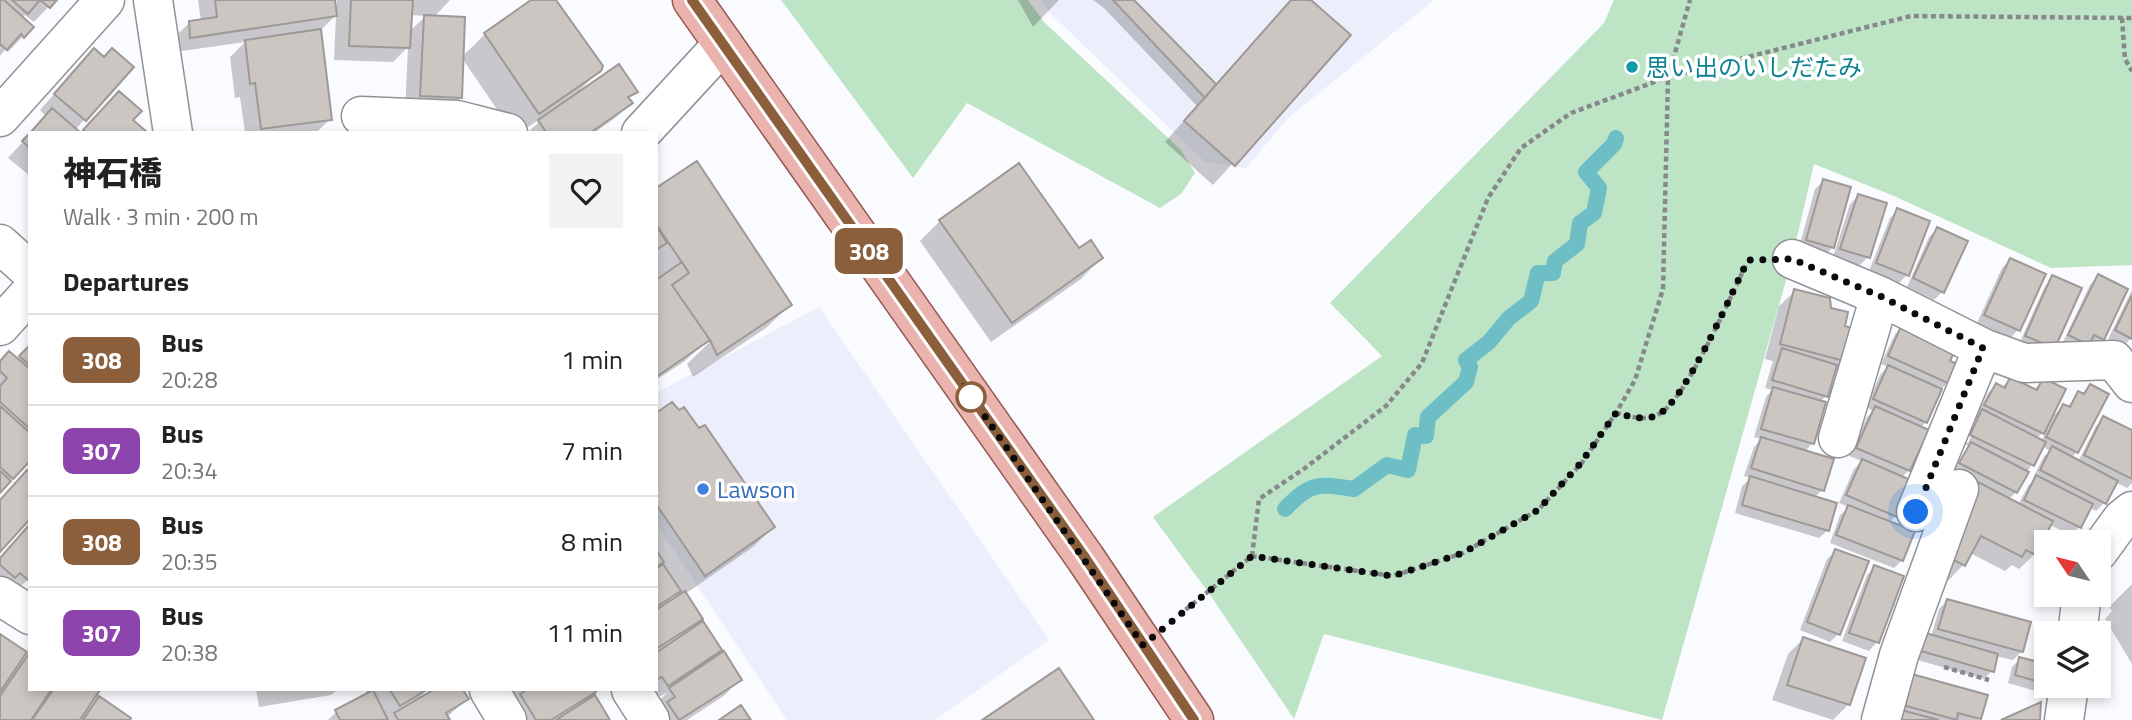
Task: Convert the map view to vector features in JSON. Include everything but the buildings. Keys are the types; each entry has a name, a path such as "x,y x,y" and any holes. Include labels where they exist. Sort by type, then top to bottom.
{"main road":[{"path":"692,0 1086,559 1194,720"}],"street":[{"path":"0,117 105,0"},
{"path":"153,0 173,131"},
{"path":"643,131 723,44"},
{"path":"361,116 457,120 500,131"},
{"path":"0,244 28,269"},
{"path":"1792,259 1880,296 1983,348 2024,363 2114,359 2132,383"},
{"path":"0,326 28,295"},
{"path":"1838,438 1880,296"},
{"path":"1916,512 1983,348"},
{"path":"1881,720 1926,578 1959,489"},
{"path":"2111,534 2132,511"},
{"path":"0,596 28,614"},
{"path":"490,691 507,720"},
{"path":"632,691 650,720"},
{"path":"2064,720 2067,698"}],"path":[{"path":"1252,556 1393,576 1463,553 1538,510 1580,464 1616,413 1635,380 1663,289 1668,77 1690,0"},
{"path":"1143,645 1252,556 1259,499 1305,468 1385,406 1422,362 1488,198 1521,148 1571,113 1668,77 1912,16 2132,18"},
{"path":"2122,18 2125,59 2132,71"},
{"path":"1616,413 1639,418 1658,415 1682,391 1748,260 1792,259"}],"shaded area":[{"path":"1040,0 1434,0 1288,118 1246,168 1205,162 1051,14"},
{"path":"819,307 1049,640 935,720 787,720 658,527 658,392"}],"green space":[{"path":"781,0 1028,0 1044,22 1181,150 1195,173 1181,194 1160,208 967,103 913,178"},
{"path":"1614,0 2132,0 2132,265 2051,268 1894,196 1814,164 1792,259 1662,720 1324,634 1294,719 1208,592 1153,517 1382,356 1330,303 1604,23"}],"waterway":[{"path":"1285,509 1309,489 1324,486 1354,489 1387,465 1408,470 1415,435 1426,436 1428,417 1466,382 1470,367 1466,360 1489,342 1509,318 1531,301 1538,273 1553,273 1555,261 1577,244 1580,223 1594,213 1599,188 1586,172 1614,144 1616,138"}],"bus line":[{"name":"308","path":"692,0 1086,559 1194,720"}],"place":[{"name":"思い出のいしだたみ","path":"1632,67"},
{"name":"Lawson","path":"703,489"}],"route":[{"path":"971,397 964,386 1143,645 1252,556 1393,576 1463,553 1538,510 1580,464 1616,413 1639,418 1658,415 1682,391 1748,260 1792,259 1880,296 1983,348 1916,512"}]}
